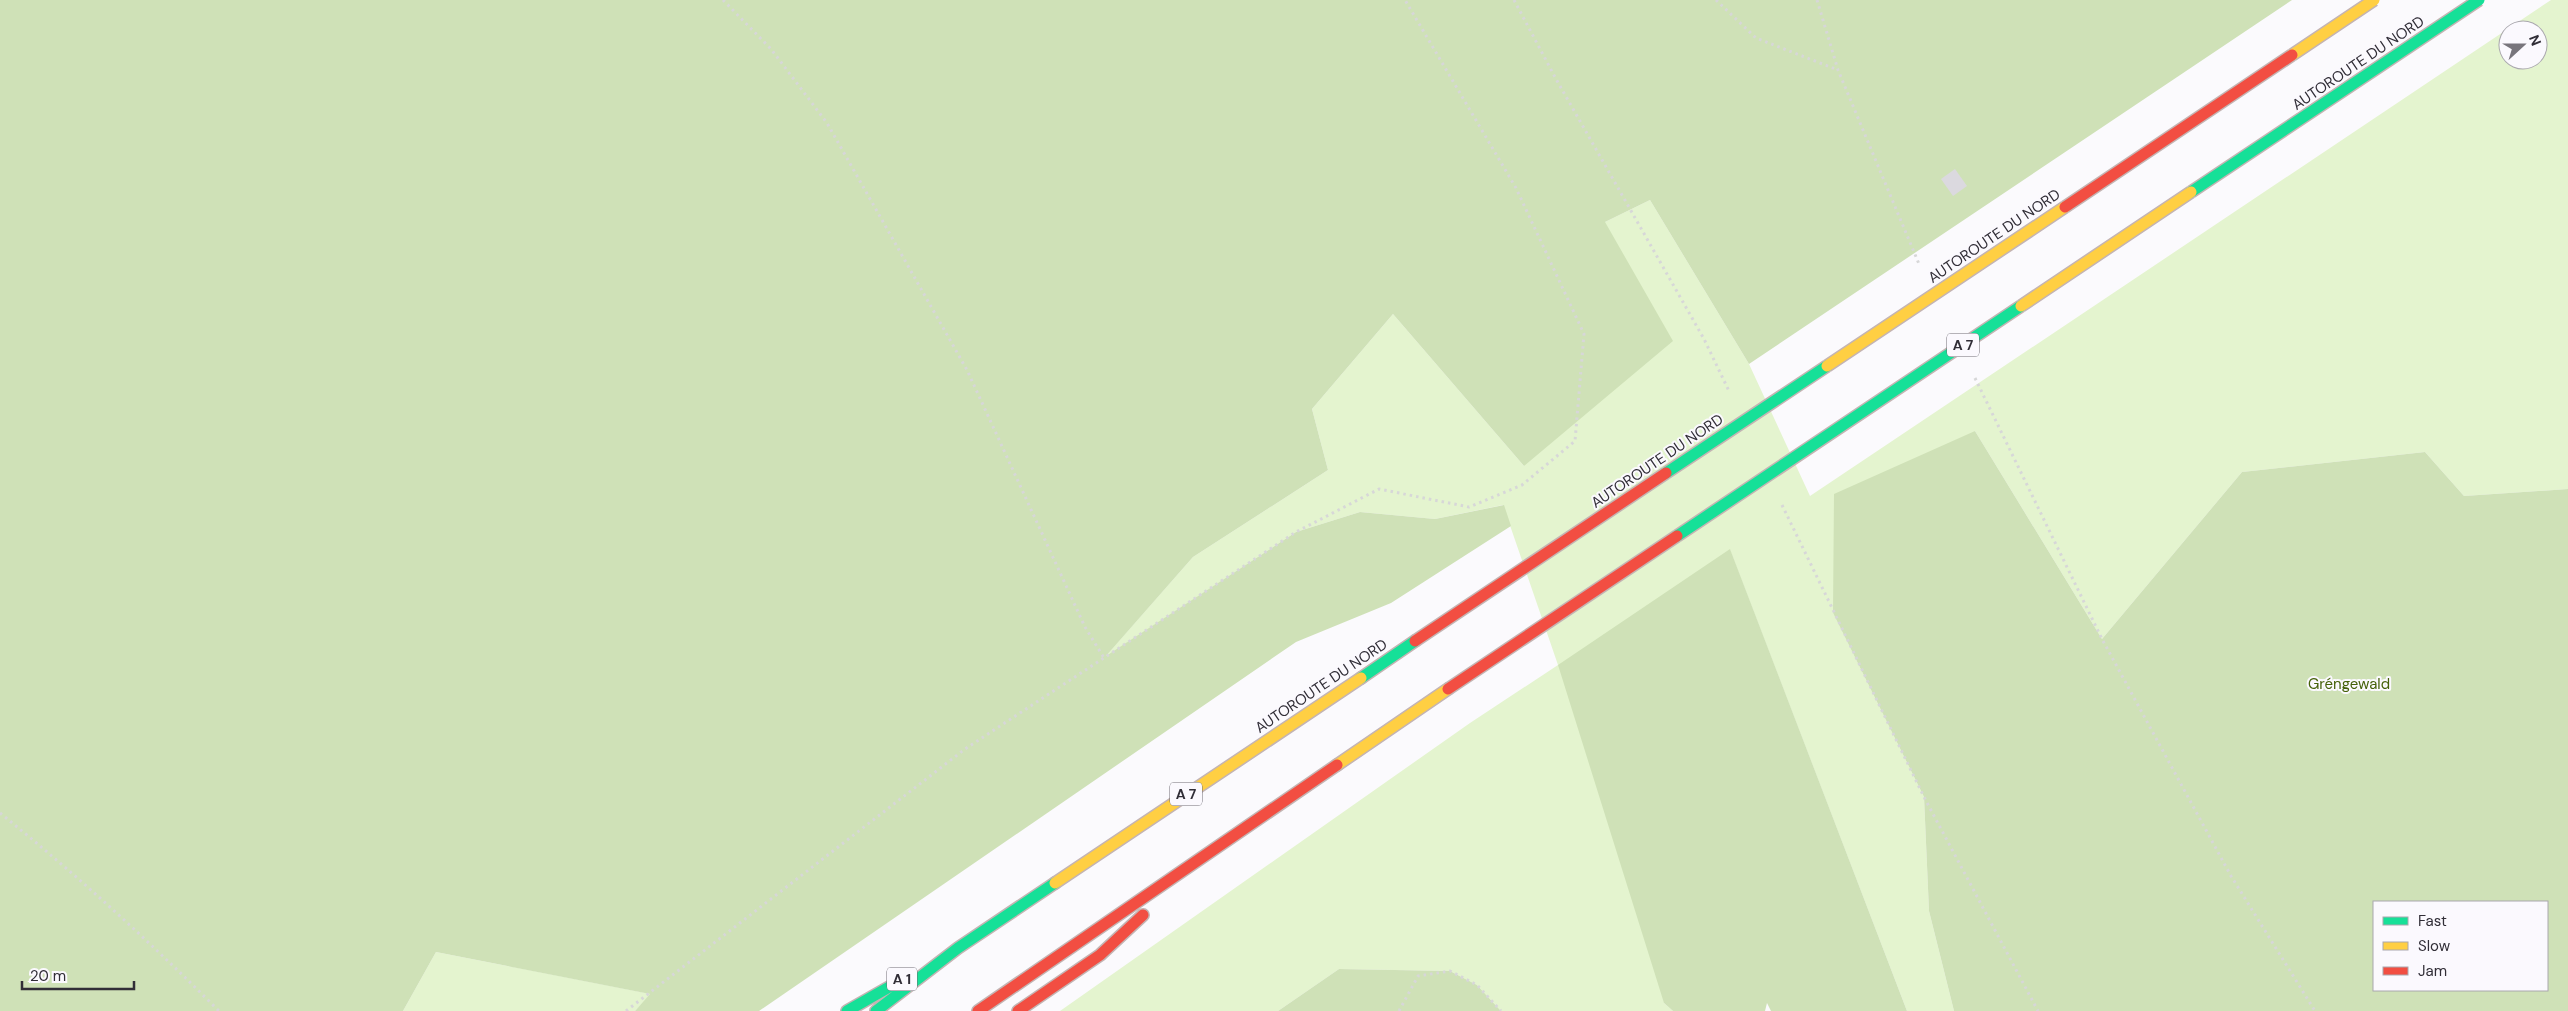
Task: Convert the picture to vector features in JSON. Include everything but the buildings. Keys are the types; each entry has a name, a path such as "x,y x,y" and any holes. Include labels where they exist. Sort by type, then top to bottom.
{"highway":[{"name":"AUTOROUTE DU NORD","path":"958,948 2374,0"},
{"name":"AUTOROUTE DU NORD","path":"1208,855 1448,689 2479,0"},
{"name":"A 7","path":"978,1011 1208,855"},
{"name":"A 7","path":"1018,1011 1100,955 1208,855"},
{"name":"A 1","path":"847,1011 958,948"},
{"name":"A 1","path":"876,1011 958,948"}],"path":[{"path":"724,0 771,50 827,123 967,370 1085,627 1104,658"},
{"path":"626,1011 965,749 1296,532 1379,489 1469,507 1522,485 1574,441 1584,334 1516,188 1405,0"},
{"path":"1716,0 1756,38 1838,70"},
{"path":"1817,0 1838,70 1922,271"},
{"path":"1974,377 2102,640 2231,876 2315,1011"},
{"path":"1924,797 2038,1011"},
{"path":"0,813 70,870 142,934 219,1011"},
{"path":"1399,1011 1418,976 1450,971 1477,985 1501,1011"}],"green space":[{"path":"0,0 2292,0 1749,364 1650,200 1605,222 1673,341 1524,466 1393,314 1312,409 1328,470 1193,557 1106,656 1296,532 1360,512 1435,519 1504,505 1511,526 1391,603 1296,642 759,1011 635,1011 650,994 436,952 403,1011 0,1011"},
{"path":"2551,0 2568,0 2568,489 2464,496 2425,452 2242,472 2102,639 1975,431 1833,613 1924,797 1929,911 1954,1011 1907,1011 1730,550 1664,1003 1673,1011 1501,1011 1477,985 1450,971 1339,969 1278,1011 1060,1011 1470,723 1558,665 1503,505 1435,519 1360,512 1296,532 1104,658 1193,557 1328,470 1312,409 1393,314 1524,466 1605,222 1650,200 1749,364 1810,496 2498,35 2498,70 2548,70 2548,20 2521,20"},
{"name":"Gréngewald","path":"1975,431 2102,639 2242,472 2425,452 2464,496 2568,489 2568,1011 1954,1011 1929,911 1924,797 1833,613 1834,494"},
{"path":"1730,549 1907,1011 1771,1011 1767,1003 1765,1011 1673,1011 1664,1003 1558,665"},
{"path":"436,952 651,994 635,1011 403,1011"},
{"path":"1339,969 1450,971 1477,985 1501,1011 1278,1011"}],"traffic: fast":[{"path":"2191,192 2479,0"},
{"path":"1677,536 2021,306"},
{"path":"1666,473 1827,366"},
{"path":"1361,678 1415,641"},
{"path":"876,1011 958,948 1055,883"},
{"path":"847,1011 891,986"}],"traffic: slow":[{"path":"2292,55 2374,0"},
{"path":"2021,306 2191,192"},
{"path":"1827,366 2065,207"},
{"path":"1055,883 1361,678"},
{"path":"1337,765 1448,689"}],"traffic: jam":[{"path":"2065,207 2292,55"},
{"path":"1415,641 1666,473"},
{"path":"1448,689 1677,536"},
{"path":"978,1011 1337,765"},
{"path":"1018,1011 1100,955 1143,915"}]}
